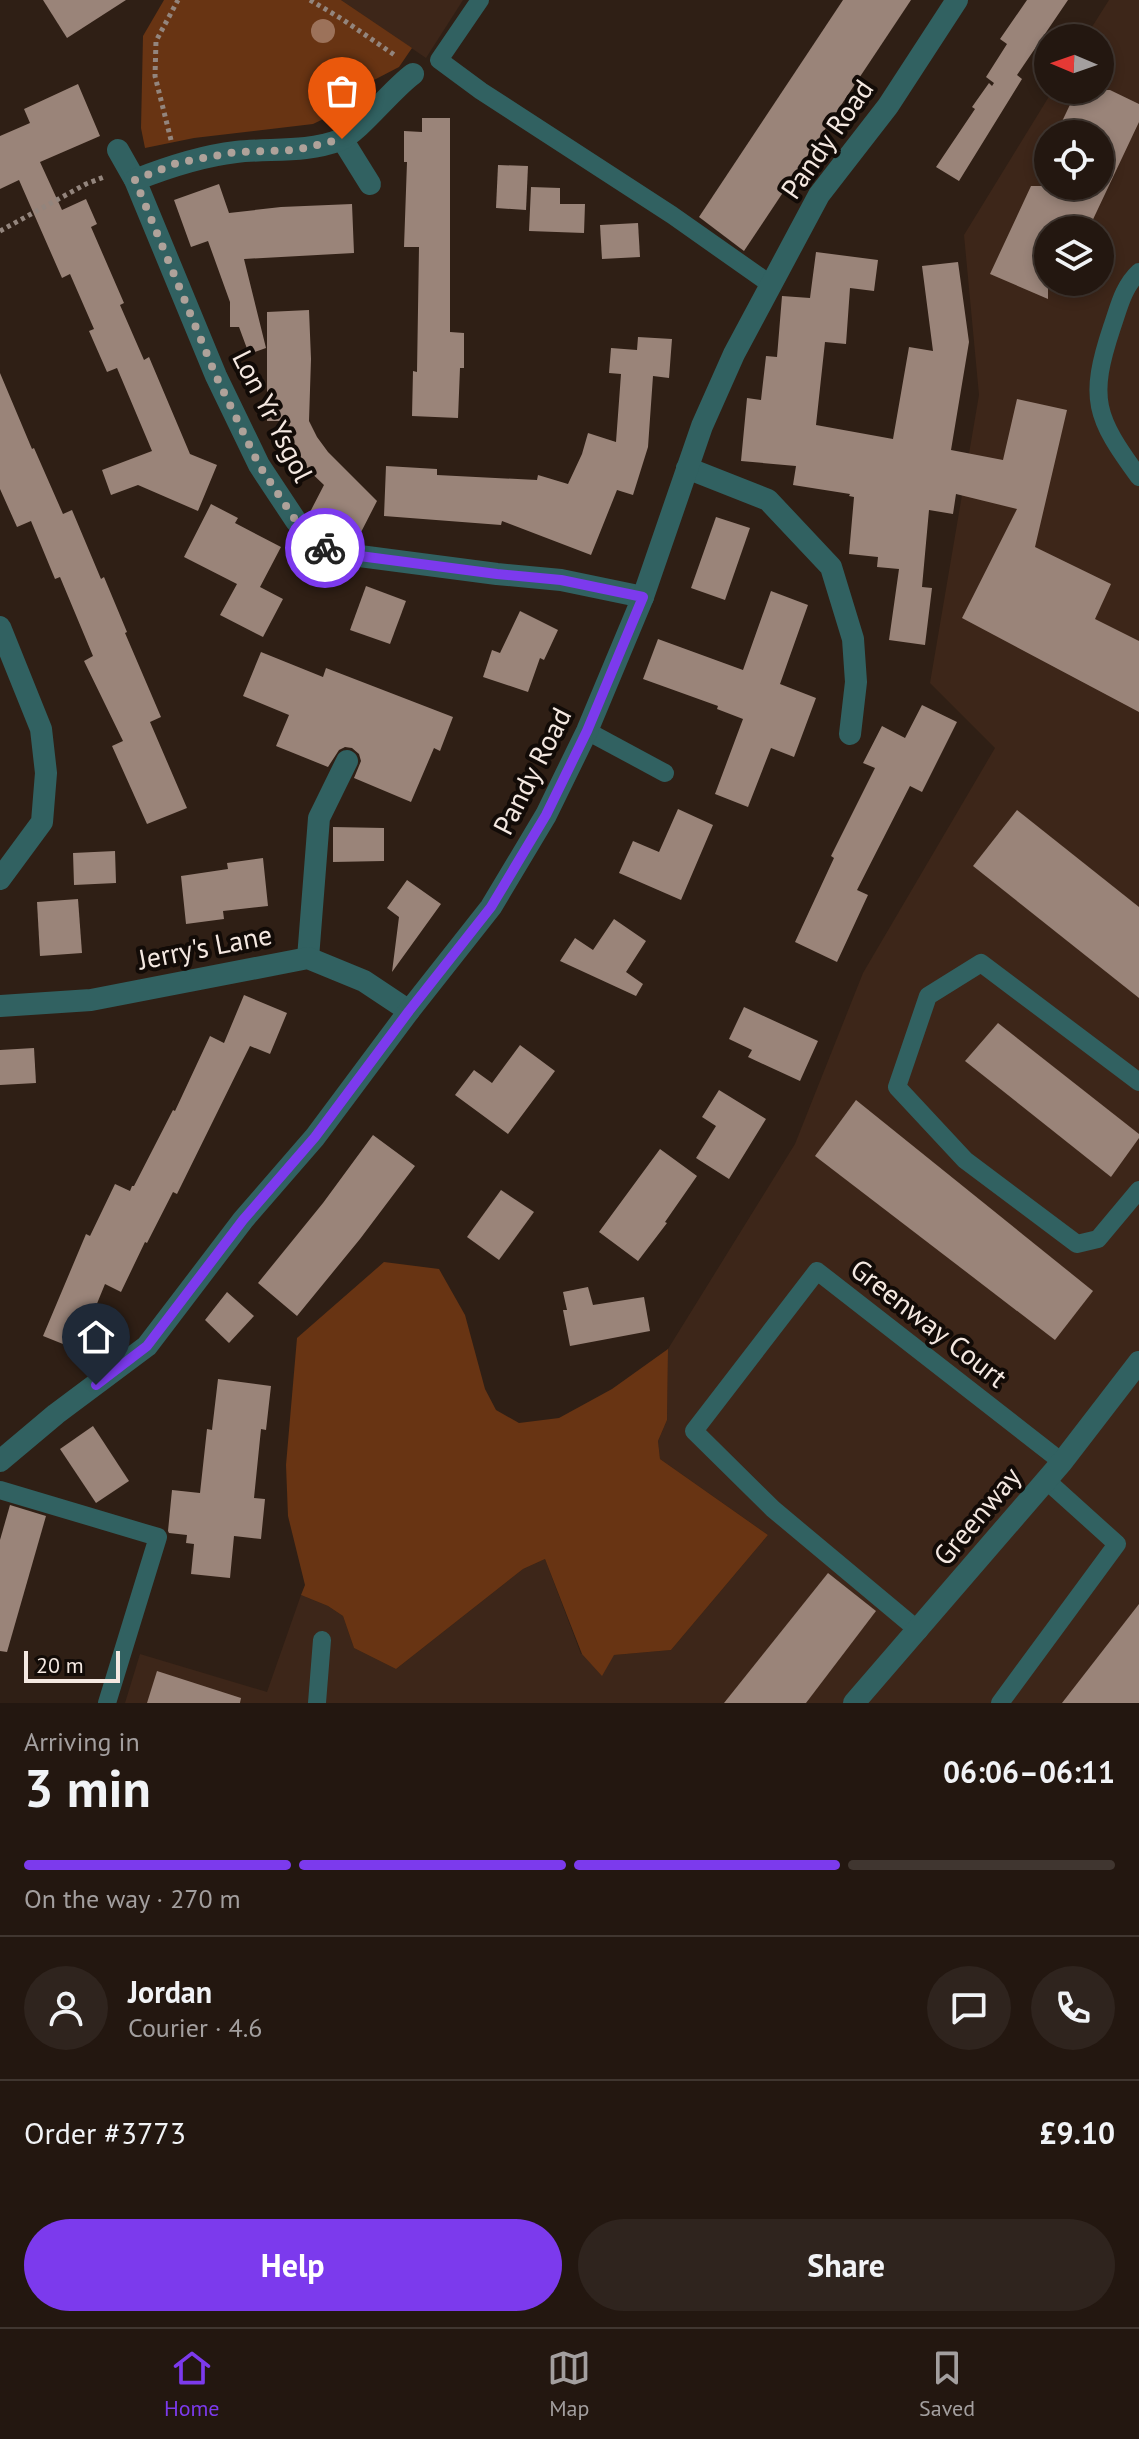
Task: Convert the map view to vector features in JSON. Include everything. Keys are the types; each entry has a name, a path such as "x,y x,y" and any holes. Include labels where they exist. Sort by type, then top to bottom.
{"street":[{"name":"Pandy Road","path":"0,1461 56,1414 147,1346 243,1220 315,1137 491,907 546,815 587,731 643,597 702,426 770,284 819,195 888,106 957,0"},
{"path":"127,166 177,163 236,152 296,150 342,139 397,85 413,74"},
{"path":"342,139 370,184"},
{"name":"Lon Yr Ysgol","path":"127,166 216,376 259,465 296,521 329,552 561,580 643,597"},
{"path":"687,468 768,500 831,567 853,639 856,682 850,734"},
{"path":"0,627 41,729 46,773 42,822 0,879"},
{"path":"308,958 319,818 347,761"},
{"name":"Jerry's Lane","path":"0,1006 91,1000 308,958 364,981 409,1011"},
{"name":"Greenway","path":"854,1703 1062,1462 1139,1362"}],"lane":[{"path":"413,74 439,60 480,0"},
{"path":"439,60 770,284"},
{"path":"1139,272 1125,289 1099,365 1097,384 1098,400 1110,437 1139,477"},
{"path":"587,731 665,773"},
{"path":"1139,1082 981,963 928,996 897,1087 965,1160 1077,1244 1098,1239 1139,1190"},
{"name":"Greenway Court","path":"919,1631 773,1509 694,1431 817,1271 1062,1462"},
{"path":"1000,1703 1117,1544 1046,1480"},
{"path":"0,1490 158,1537 107,1703"},
{"path":"317,1703 322,1640"}],"path":[{"path":"177,163 155,76 156,41 178,0"},
{"path":"310,0 395,56 413,74"},
{"path":"0,231 86,184 127,166"}],"shaded area":[{"path":"164,0 341,0 412,48 399,67 374,80 340,111 313,124 194,138 145,148 141,128 143,36"},
{"path":"341,0 463,0 426,58"},
{"path":"1109,0 1139,0 1139,1703 125,1703 140,1654 267,1692 301,1595 343,1616 354,1648 396,1669 523,1569 545,1559 581,1654 614,1655 671,1650 768,1535 660,1459 658,1441 667,1420 668,1349 795,1144 863,973 995,748 930,683 979,395 964,235 1034,121 1034,200 1114,200 1114,120 1035,120 1044,104 1114,104 1114,24 1094,24"},
{"path":"384,1262 439,1269 465,1315 485,1389 496,1410 519,1423 559,1418 612,1389 668,1349 667,1420 658,1441 660,1459 768,1535 671,1650 614,1655 602,1676 582,1654 545,1559 523,1569 396,1669 354,1648 343,1616 301,1595 305,1585 288,1516 286,1465 297,1338"}],"building":[{"path":"43,0 126,0 67,38"},
{"path":"843,0 911,0 744,251 699,217"},
{"path":"1027,0 1068,0 1052,24 1034,24 1034,50 1017,75 1022,79 959,181 936,167 975,109 972,107 989,83 992,86 994,83 986,77 1007,44 1000,39"},
{"path":"78,84 100,136 40,162 62,210 86,199 97,224 91,227 124,303 120,305 144,360 149,357 190,454 217,465 198,511 138,485 111,495 102,470 152,451 117,368 107,372 89,331 94,329 70,274 62,278 19,180 0,189 0,136 30,123 24,109"},
{"path":"1114,92 1139,104 1139,122 1114,175 1114,120 1063,120 1070,104 1114,104"},
{"path":"422,118 450,118 450,332 464,333 464,368 460,368 458,418 412,416 413,371 417,372 419,247 404,247 407,162 404,162 404,131 422,132"},
{"path":"498,165 528,166 526,210 496,208"},
{"path":"219,184 229,213 352,204 354,253 244,259 266,348 249,354 239,327 230,327 230,302 208,241 191,247 174,200"},
{"path":"1031,186 1034,186 1034,200 1102,200 1095,216 1034,216 1034,293 990,274"},
{"path":"531,187 560,188 560,204 585,204 584,233 529,231"},
{"path":"638,223 640,257 602,259 600,225"},
{"path":"816,252 878,260 874,291 850,288 846,344 825,342 816,425 893,439 909,347 933,351 922,266 958,262 969,342 951,450 1003,460 1017,399 1067,410 1035,547 1111,584 1095,619 1139,641 1139,712 962,618 1017,509 956,494 953,514 929,510 922,587 932,588 925,645 889,640 899,569 877,567 878,557 849,554 854,497 793,485 796,466 741,461 747,398 761,400 766,356 777,357 782,296 810,298"},
{"path":"309,310 309,421 328,452 377,501 357,540 309,514 324,485 302,464 279,421 267,421 267,312"},
{"path":"638,337 672,339 669,378 653,376 648,447 633,495 617,490 591,555 502,521 501,525 384,516 386,466 437,469 437,475 537,480 538,475 568,484 588,433 616,442 621,374 609,373 611,348 637,350"},
{"path":"0,373 63,514 72,510 101,579 104,577 161,717 150,722 187,808 147,824 112,746 123,741 84,661 93,656 60,577 55,579 31,521 17,527 0,489"},
{"path":"211,504 238,518 235,523 281,547 260,587 283,599 263,637 220,615 237,584 184,557"},
{"path":"716,517 750,528 725,600 691,588"},
{"path":"366,586 406,601 390,644 350,630"},
{"path":"771,591 808,605 780,684 816,698 794,757 771,748 748,807 715,794 743,719 717,709 718,706 643,679 658,639 743,670"},
{"path":"520,611 558,630 544,660 540,658 528,692 483,677 492,650 500,653"},
{"path":"261,652 323,677 326,668 453,717 440,751 434,748 411,802 354,778 361,761 352,748 339,750 328,767 276,746 289,715 243,696"},
{"path":"922,705 957,722 922,792 910,786 857,890 868,895 837,962 795,942 834,858 831,856 875,768 863,763 882,726 905,738"},
{"path":"678,809 713,825 681,900 619,873 633,841 659,852"},
{"path":"1017,810 1139,907 1139,998 973,866"},
{"path":"333,827 384,828 384,861 333,862"},
{"path":"115,851 116,883 74,885 73,853"},
{"path":"263,858 268,906 223,911 224,919 186,924 181,876 228,869 227,863"},
{"path":"407,880 441,904 392,972 399,917 387,908"},
{"path":"78,899 82,953 40,956 37,902"},
{"path":"614,919 646,941 626,972 643,984 636,996 560,961 575,938 593,950"},
{"path":"244,995 287,1013 270,1054 250,1046 177,1194 173,1192 121,1292 105,1284 78,1350 43,1336 86,1234 90,1236 115,1184 130,1191 134,1186 175,1111 210,1036 224,1043"},
{"path":"744,1007 818,1041 800,1081 748,1057 752,1050 729,1039"},
{"path":"998,1023 1139,1134 1111,1177 965,1061"},
{"path":"520,1045 555,1071 508,1134 455,1095 474,1070 492,1083"},
{"path":"34,1048 36,1083 0,1085 0,1050"},
{"path":"719,1090 766,1119 729,1179 696,1158 716,1126 702,1117"},
{"path":"856,1100 1093,1291 1055,1340 815,1156"},
{"path":"373,1135 415,1166 297,1316 258,1283"},
{"path":"660,1149 697,1176 638,1261 599,1232"},
{"path":"501,1190 534,1212 499,1260 467,1237"},
{"path":"588,1287 593,1305 644,1297 650,1331 570,1346 563,1292"},
{"path":"227,1292 254,1316 229,1343 205,1320"},
{"path":"218,1379 271,1386 266,1430 261,1429 254,1498 265,1499 261,1539 234,1536 230,1578 191,1574 194,1544 186,1543 187,1535 168,1531 172,1490 200,1493 207,1429 212,1430"},
{"path":"93,1426 129,1481 96,1503 60,1449"},
{"path":"10,1505 46,1516 7,1652 0,1651 0,1540"},
{"path":"828,1573 876,1611 806,1703 724,1703"},
{"path":"1139,1604 1139,1703 1062,1703"},
{"path":"157,1671 241,1698 240,1703 147,1703"}],"way so far":[{"path":"325,548 296,521 259,465 216,376 135,180 177,163 236,152 296,150 342,139"}],"route":[{"path":"96,1385 147,1346 243,1220 315,1137 491,907 546,815 587,731 643,597 561,580 329,552 325,548"}]}
